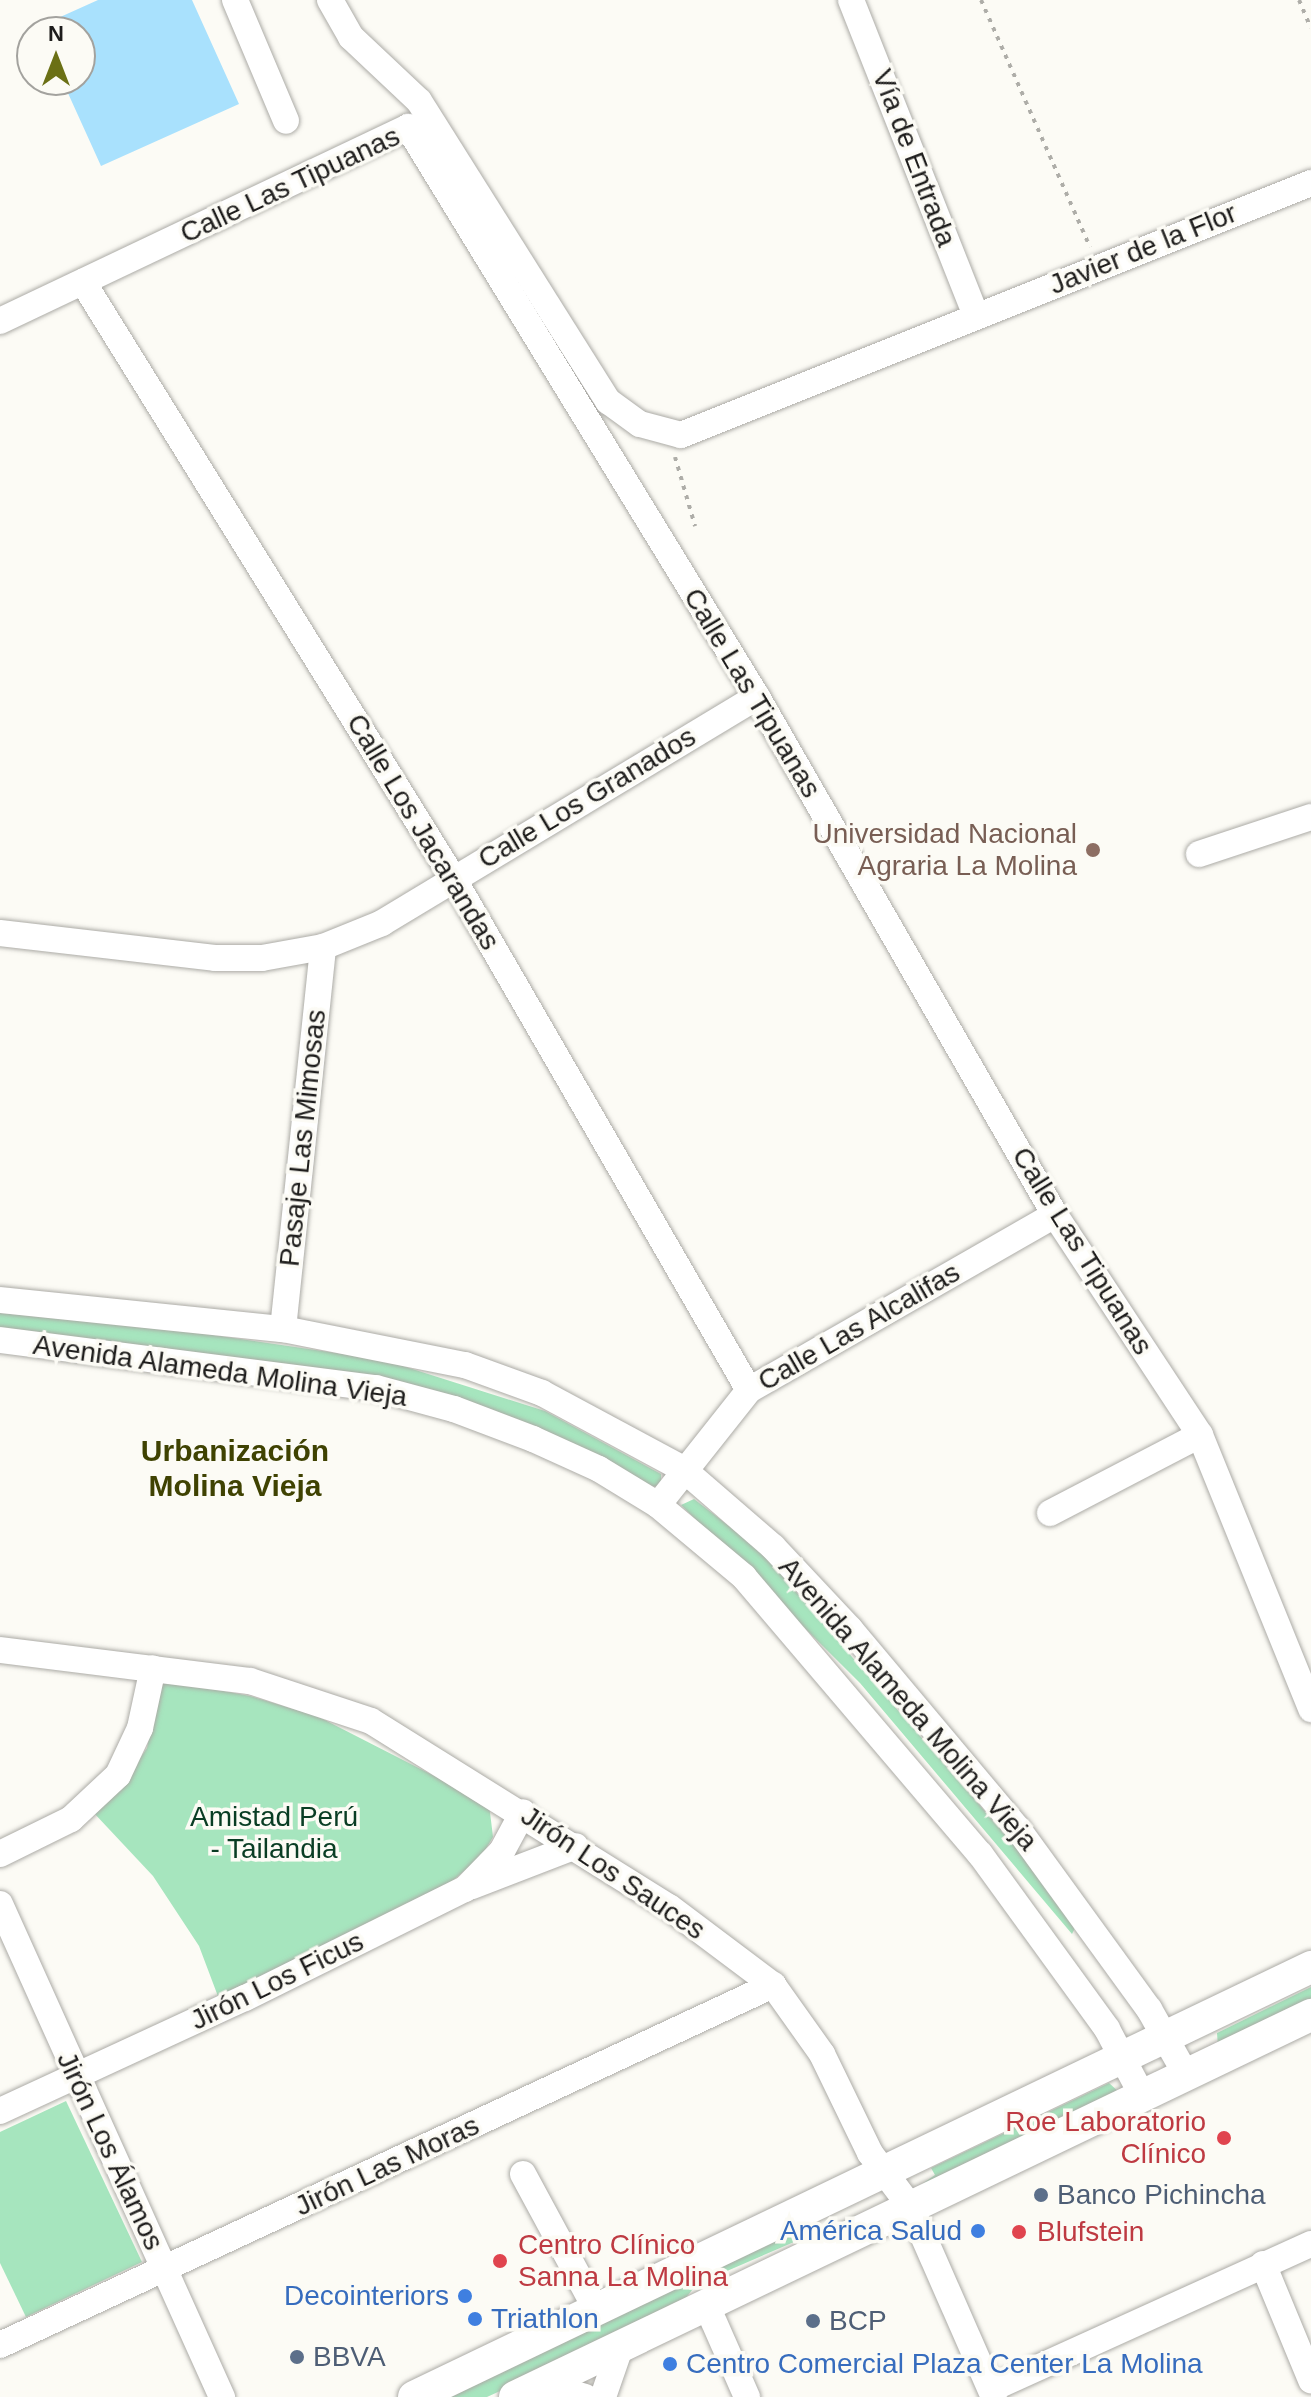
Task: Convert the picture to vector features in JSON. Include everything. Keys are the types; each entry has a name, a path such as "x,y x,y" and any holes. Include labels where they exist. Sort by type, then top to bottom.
{"main road":[{"path":"414,2397 798,2210 1311,1967"},
{"path":"1234,2001 1206,2030 1211,2046 1236,2049"},
{"path":"528,2390 811,2251 1311,2015"},
{"path":"798,2210 811,2251"}],"street":[{"path":"235,0 286,121"},
{"path":"330,0 351,37 419,101 608,401 640,424 681,435"},
{"name":"Vía de Entrada","path":"851,0 976,316"},
{"name":"Calle Las Tipuanas","path":"0,321 408,127 757,697 1055,1215 1200,1435 1311,1709"},
{"name":"Javier de la Flor","path":"681,435 1311,183"},
{"name":"Calle Los Jacarandas","path":"83,282 453,878 749,1390"},
{"name":"Calle Los Granados","path":"0,933 215,958 262,958 323,947 382,923 757,697"},
{"path":"1199,854 1311,817"},
{"name":"Pasaje Las Mimosas","path":"283,1329 323,947"},
{"name":"Calle Las Alcalifas","path":"658,1505 683,1469 749,1390 1055,1215"},
{"name":"Avenida Alameda Molina Vieja","path":"0,1300 283,1329 465,1365 542,1393 683,1469 773,1547 850,1629 1018,1829 1097,1935 1164,2035 1185,2073"},
{"name":"Avenida Alameda Molina Vieja","path":"0,1340 376,1388 454,1409 533,1439 599,1469 658,1505 744,1577 817,1658 980,1854 1058,1959 1124,2056 1142,2095"},
{"path":"1050,1513 1200,1435"},
{"name":"Jirón Los Sauces","path":"0,1650 250,1681 338,1708 371,1721 523,1812 669,1907 773,1985 822,2054 882,2171 910,2206 992,2393"},
{"path":"0,1854 71,1819 118,1775 140,1728 153,1668"},
{"name":"Jirón Los Ficus","path":"0,2111 465,1889 502,1851 523,1812"},
{"path":"465,1889 576,1846"},
{"name":"Jirón Los Álamos","path":"0,1904 74,2077 222,2397"},
{"path":"1058,1959 1097,1935"},
{"name":"Jirón Las Moras","path":"0,2345 773,1985"},
{"path":"523,2174 596,2309"},
{"path":"992,2393 1311,2244"},
{"path":"1263,2264 1311,2380"},
{"path":"706,2304 747,2397"},
{"path":"603,2397 621,2345"},
{"path":"528,2390 585,2397"}],"path":[{"path":"981,0 1098,267"},
{"path":"1299,0 1311,28"},
{"path":"681,435 674,461 695,526"}],"green space":[{"path":"0,1313 172,1329 384,1360 545,1411 661,1474 661,1485 651,1487 529,1425 0,1333"},
{"path":"694,1499 760,1550 1062,1901 1077,1924 1072,1934 860,1683 681,1505"},
{"name":"Amistad Perú - Tailandia","path":"160,1679 250,1696 317,1716 489,1804 493,1837 481,1857 445,1887 219,1999 199,1946 153,1876 93,1812 119,1790 147,1748"},
{"path":"1311,1987 1311,2007 1218,2046 1217,2033"},
{"path":"1109,2083 1120,2093 919,2186 935,2175 931,2168"},
{"path":"66,2101 142,2262 26,2317 0,2263 0,2132"},
{"path":"795,2225 801,2234 794,2242 697,2284 676,2310 487,2397 447,2397 503,2372 523,2351"}],"water":[{"path":"98,0 192,0 239,104 101,166 69,96 96,96 96,16 62,16"}],"place":[{"name":"Universidad Nacional Agraria La Molina","path":"1093,850"},
{"name":"Roe Laboratorio Clínico","path":"1224,2138"},
{"name":"Banco Pichincha","path":"1041,2195"},
{"name":"América Salud","path":"978,2231"},
{"name":"Blufstein","path":"1019,2232"},
{"name":"Centro Clínico Sanna La Molina","path":"500,2261"},
{"name":"Decointeriors","path":"465,2296"},
{"name":"Triathlon","path":"475,2319"},
{"name":"BCP","path":"813,2321"},
{"name":"BBVA","path":"297,2357"},
{"name":"Centro Comercial Plaza Center La Molina","path":"670,2364"}],"district":[{"name":"Urbanización Molina Vieja","path":"235,1468"}]}
